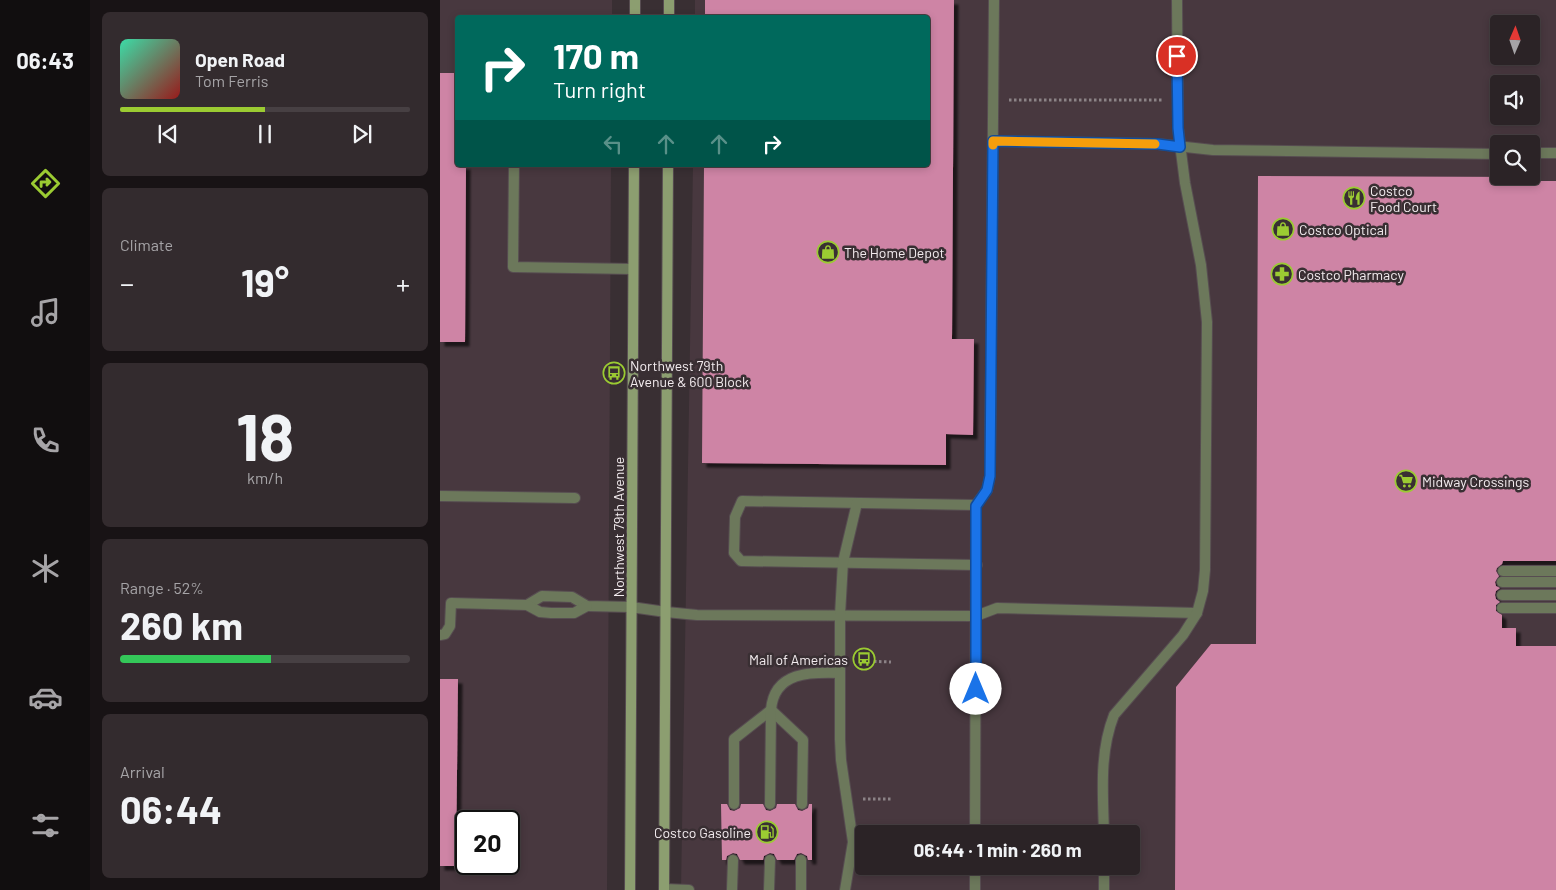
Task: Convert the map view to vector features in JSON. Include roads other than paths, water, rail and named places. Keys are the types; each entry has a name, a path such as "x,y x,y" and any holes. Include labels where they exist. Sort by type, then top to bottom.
{"street":[{"path":"635,0 635,15"},
{"path":"669,0 669,15"},
{"path":"975,825 976,506 987,490 990,476 994,0"},
{"path":"1104,825 1103,762 1108,731 1114,715 1183,635 1197,613 1203,591 1205,570 1208,322 1201,265 1178,128 1177,0"},
{"path":"993,141 1158,144 1213,150 1490,154"},
{"path":"1540,153 1556,153"},
{"path":"514,167 513,267 633,269"},
{"name":"Northwest 79th Avenue","path":"630,890 634,167"},
{"path":"668,167 664,889 689,890"},
{"path":"440,496 575,498"},
{"path":"976,506 742,501 735,517 734,553 741,561 976,565"},
{"path":"855,828 841,760 840,615 843,562 857,503"},
{"path":"1556,571 1503,577 1556,582"},
{"path":"1502,595 1556,596"},
{"path":"527,605 542,596 572,597 587,606"},
{"path":"440,635 445,634 450,626 451,603 527,605 540,612 559,613 574,613 587,606 631,607 697,615 976,616 997,608 1197,613"},
{"path":"1502,608 1556,608"},
{"path":"770,804 771,710 772,700 777,689 791,678 811,672 840,673"},
{"path":"734,804 734,740 771,710"},
{"path":"771,710 803,740 802,804"},
{"path":"844,890 855,852"},
{"path":"732,890 733,860"},
{"path":"769,890 770,860"},
{"path":"801,860 802,890"},
{"path":"975,875 975,890"},
{"path":"1104,875 1104,890"}],"place":[{"name":"Costco Food Court","path":"1354,198"},
{"name":"Costco Optical","path":"1283,229"},
{"name":"The Home Depot","path":"828,252"},
{"name":"Costco Pharmacy","path":"1282,274"},
{"name":"Northwest 79th Avenue & 600 Block","path":"614,373"},
{"name":"Midway Crossings","path":"1406,481"},
{"name":"Mall of Americas","path":"864,659"},
{"name":"Costco Gasoline","path":"767,832"}]}
